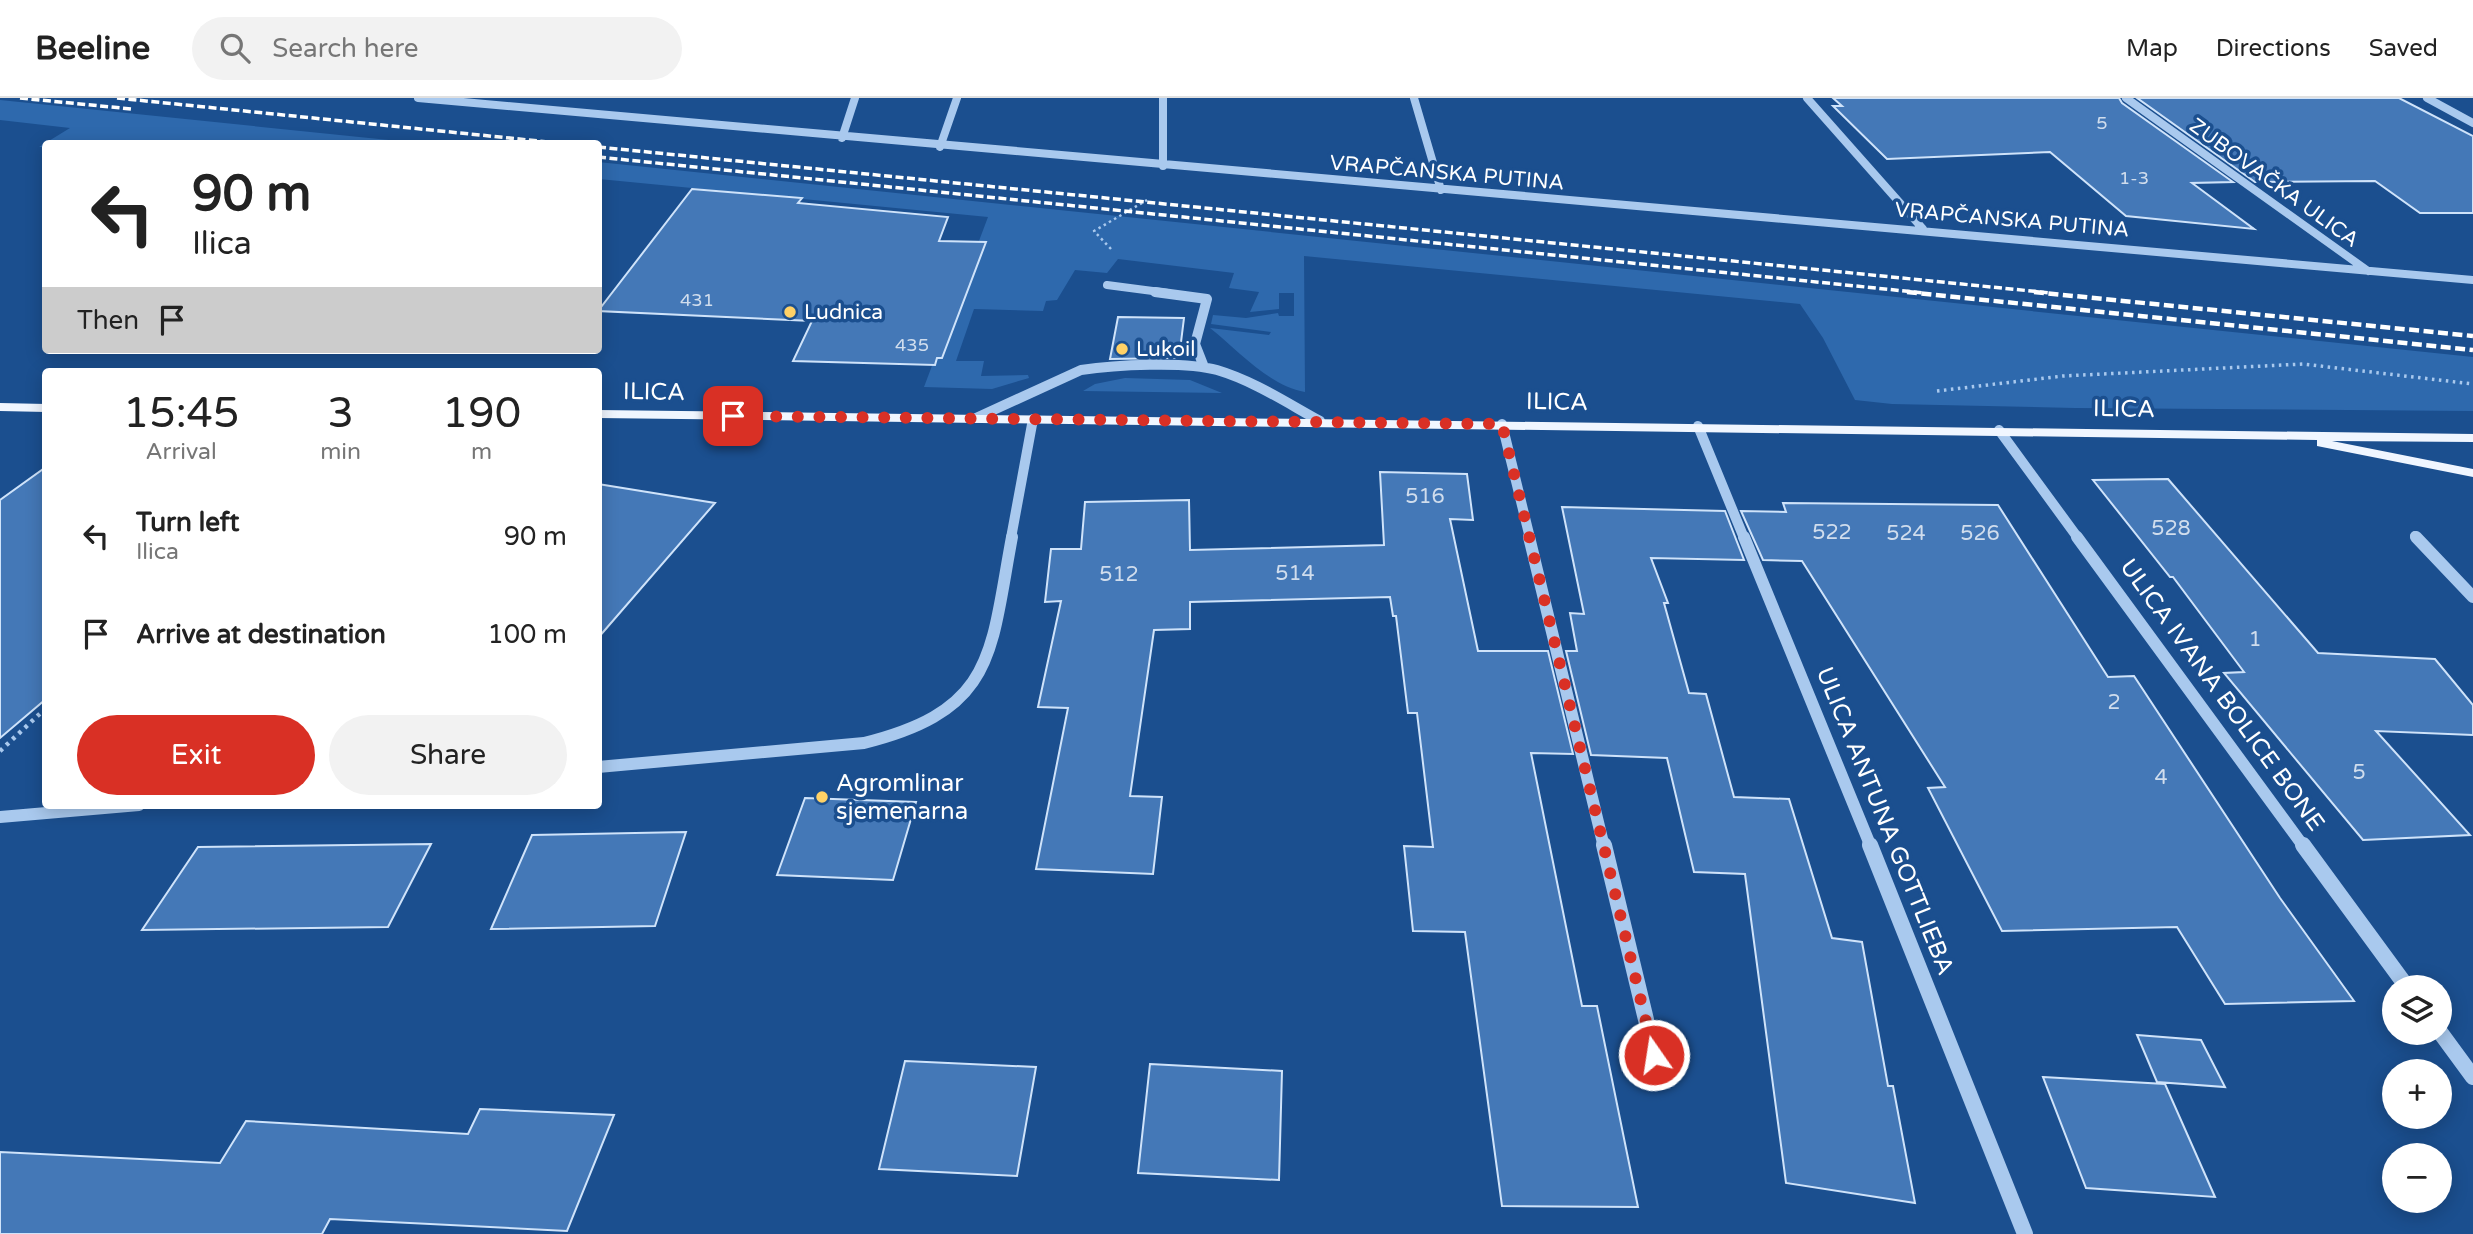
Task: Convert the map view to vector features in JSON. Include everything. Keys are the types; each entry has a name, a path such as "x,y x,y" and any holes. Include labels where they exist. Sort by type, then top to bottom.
{"main road":[{"path":"0,407 42,408"},
{"name":"ILICA","path":"602,414 2263,433 2473,438"},
{"path":"2263,433 2473,474"}],"street":[{"name":"VRAPČANSKA PUTINA","path":"418,98 940,147 1923,229 2473,281"},
{"path":"842,138 855,98"},
{"path":"940,147 957,98"},
{"path":"1163,98 1163,166"},
{"path":"1414,98 1441,190"},
{"path":"1807,98 1923,229"},
{"name":"ZUBOVAČKA ULICA","path":"2126,98 2368,271"},
{"path":"2427,98 2473,123"},
{"path":"976,418 1081,370 1100,367 1203,368 1242,380 1320,421"},
{"path":"602,767 864,743 905,733 935,719 962,700 980,677 991,651 1033,419"},
{"path":"1502,424 1661,1082"},
{"name":"ULICA ANTUNA GOTTLIEBA","path":"1698,426 1923,973 2025,1234"},
{"name":"ULICA IVANA BOLICE BONE","path":"1999,430 2398,975"},
{"path":"2415,536 2473,597"},
{"path":"0,817 93,809"},
{"path":"2450,1045 2473,1077"}],"lane":[{"path":"1107,285 1207,299 1195,344 1203,368"}],"path":[{"path":"1107,285 1116,255 1094,231 1110,219 1151,198"},
{"path":"1930,392 2063,376 2303,364 2473,384"},
{"path":"0,751 42,713"}],"shaded area":[{"path":"0,100 389,140 50,140 70,128 0,120"},
{"path":"602,162 2473,357 2473,411 2075,408 1892,404 1855,400 1823,338 1800,304 1304,256 1305,392 1266,375 1210,328 1269,335 1271,332 1211,324 1213,315 1246,318 1278,313 1279,316 1294,316 1294,293 1279,293 1279,309 1250,312 1259,292 1229,288 1234,273 1118,259 1107,273 1075,270 1057,300 1046,301 1043,311 974,309 956,361 984,361 981,376 1028,375 1029,378 992,389 924,387 988,217 602,179"},
{"path":"1125,378 1190,380 1222,393 1083,391 1095,384"}],"building":[{"path":"1833,98 2119,98 2122,103 2233,182 2192,183 2254,229 2126,216 2050,152 1887,159 1833,106 1842,106"},
{"path":"2137,98 2399,98 2473,136 2473,213 2420,213 2375,181 2255,182"},
{"path":"692,189 802,198 798,203 948,217 939,241 986,242 942,358 937,358 935,365 793,361 812,321 602,311 602,306"},
{"path":"1118,317 1184,318 1179,358 1110,359"},
{"path":"42,470 42,702 0,738 0,500"},
{"path":"1380,472 1467,474 1473,520 1450,519 1478,651 1548,651 1573,754 1531,753 1582,1006 1597,1006 1638,1207 1502,1206 1465,932 1413,931 1404,846 1433,847 1417,713 1408,713 1396,616 1393,616 1390,597 1190,602 1190,629 1154,630 1130,796 1162,797 1153,874 1036,869 1068,708 1038,707 1061,601 1045,602 1051,549 1081,549 1085,502 1189,500 1190,550 1384,545"},
{"path":"2168,479 2318,653 2435,659 2473,705 2473,735 2376,731 2470,835 2363,840 2224,673 2244,672 2173,577 2170,577 2093,480"},
{"path":"602,485 715,503 602,633"},
{"path":"1783,503 1998,505 2108,677 2134,676 2280,898 2354,1001 2225,1004 2177,927 2002,931 1928,788 1945,787 1802,561 1763,560 1741,511 1786,512"},
{"path":"1562,507 1725,511 1744,560 1651,558 1668,603 1664,603 1689,693 1706,694 1734,797 1789,799 1832,938 1862,942 1888,1086 1893,1086 1915,1203 1786,1183 1745,874 1694,872 1667,758 1591,755 1566,651 1577,651 1570,613 1584,614"},
{"path":"805,798 916,802 893,880 777,875"},
{"path":"686,832 655,926 491,929 532,835"},
{"path":"431,844 388,927 142,930 198,847"},
{"path":"2137,1035 2201,1040 2225,1087 2157,1082"},
{"path":"905,1061 1036,1067 1017,1176 879,1169"},
{"path":"1150,1064 1282,1071 1279,1180 1138,1173"},
{"path":"2043,1077 2165,1084 2215,1197 2086,1188"},
{"path":"480,1109 614,1115 567,1231 330,1219 322,1234 0,1234 0,1152 220,1163 246,1121 468,1134"}],"railway":[{"path":"20,98 131,109"},
{"path":"117,98 529,140"},
{"path":"602,147 2051,293"},
{"path":"602,157 1924,293"},
{"path":"1907,292 2473,350"},
{"path":"2034,292 2473,336"}],"place":[{"name":"Ludnica","path":"790,312"},
{"name":"Lukoil","path":"1122,349"},
{"name":"Agromlinar sjemenarna","path":"822,797"}],"route":[{"path":"733,416 1502,424 1654,1055"}]}
